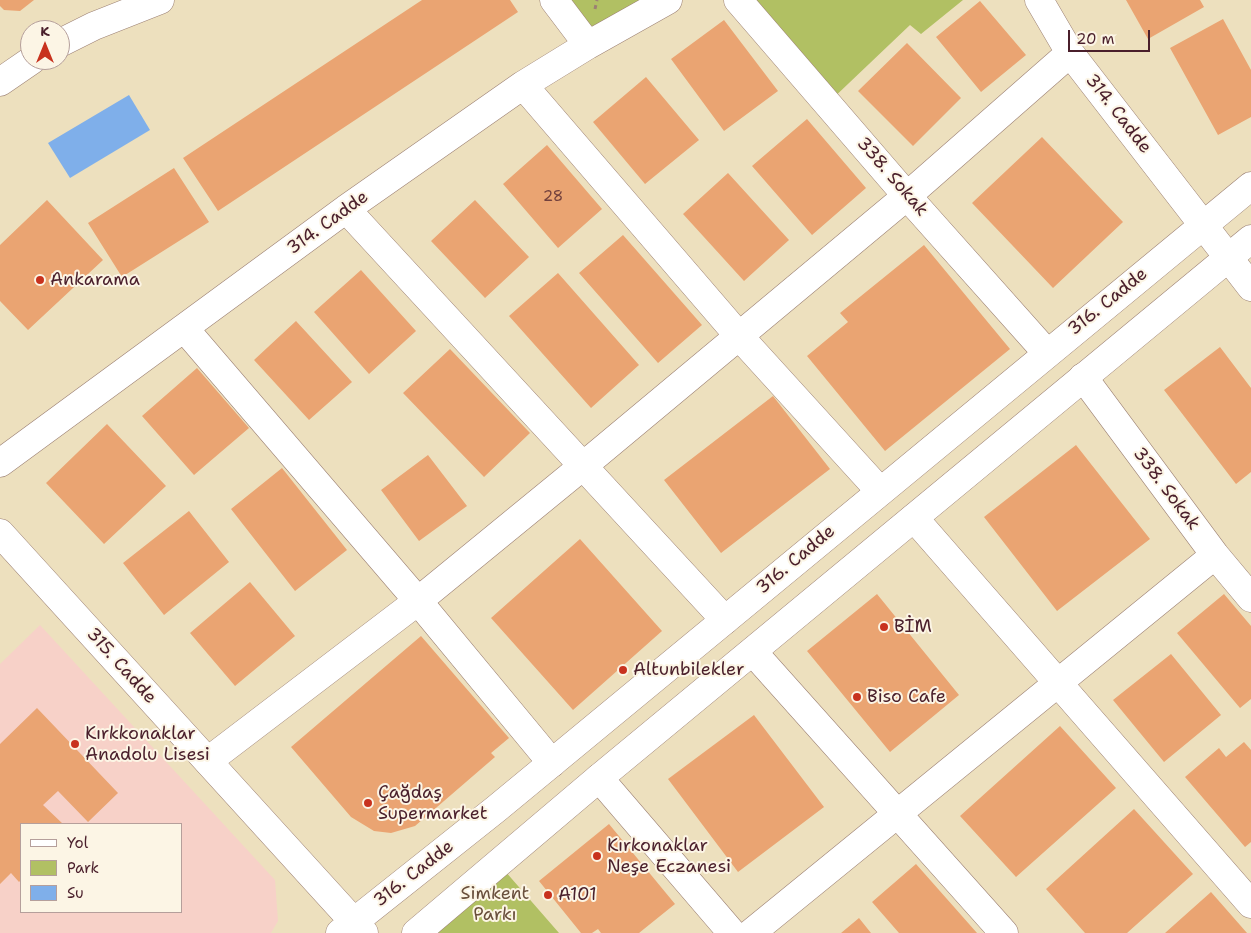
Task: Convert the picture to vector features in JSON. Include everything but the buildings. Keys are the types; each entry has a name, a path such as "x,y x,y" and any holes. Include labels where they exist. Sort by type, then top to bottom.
{"street":[{"path":"554,0 588,45"},
{"name":"314. Cadde","path":"0,463 346,209 523,86 588,45 668,0"},
{"name":"338. Sokak","path":"738,0 907,196 1047,352"},
{"name":"314. Cadde","path":"1039,0 1070,53 1251,287"},
{"path":"70,38 94,26 156,1"},
{"path":"208,761 418,601 583,466 907,196 1070,53"},
{"path":"0,82 20,68"},
{"path":"523,86 739,336 880,491"},
{"name":"316. Cadde","path":"353,929 1047,352 1251,186"},
{"path":"346,209 725,620"},
{"path":"416,933 599,778 754,652 1251,239"},
{"path":"184,328 418,601 552,763"},
{"name":"338. Sokak","path":"1083,377 1215,555 1251,598"},
{"path":"914,518 1251,904"},
{"name":"315. Cadde","path":"0,533 208,761 353,929"},
{"path":"751,933 1215,555"},
{"path":"754,652 1004,933"},
{"path":"599,778 732,933"}],"shaded area":[{"name":"Kırkkonaklar Anadolu Lisesi","path":"40,625 275,880 278,921 271,933 0,933 0,664"}],"green space":[{"path":"554,0 668,0 588,45"},
{"path":"738,0 963,0 921,34 910,25 828,103"},
{"name":"Simkent Parkı","path":"498,863 559,933 416,933"}],"water":[{"path":"129,95 150,130 70,178 48,143"}],"place":[{"name":"Ankarama","path":"40,280"},
{"name":"BİM","path":"884,627"},
{"name":"Altunbilekler","path":"623,670"},
{"name":"Biso Cafe","path":"857,697"},
{"name":"Kırkkonaklar Anadolu Lisesi","path":"75,744"},
{"name":"Çağdaş Supermarket","path":"368,803"},
{"name":"Kırkonaklar Neşe Eczanesi","path":"597,856"},
{"name":"A101","path":"548,895"}]}
